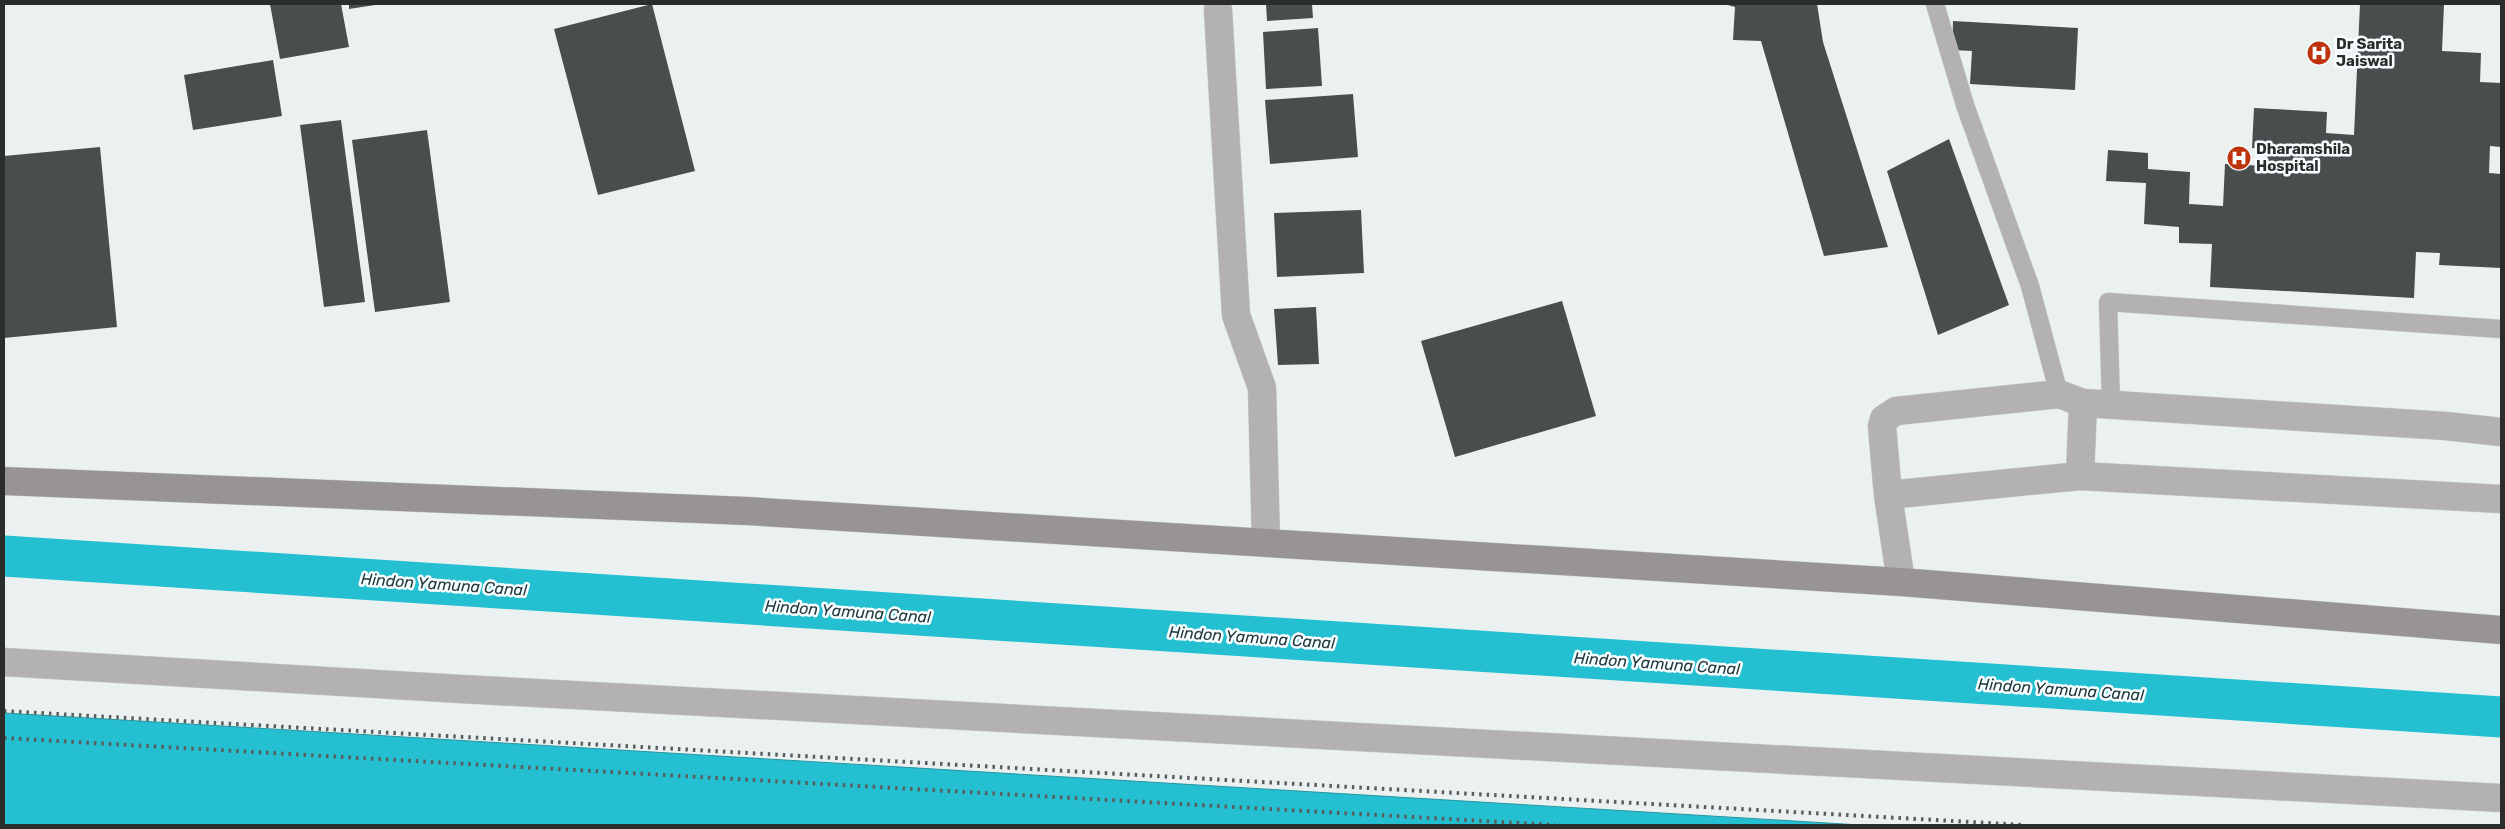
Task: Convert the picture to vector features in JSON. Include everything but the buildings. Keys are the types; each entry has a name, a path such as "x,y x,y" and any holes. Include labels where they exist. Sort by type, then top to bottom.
{"street":[{"path":"1218,10 1236,315 1262,388 1266,543"},
{"path":"2071,398 2080,476"},
{"path":"1901,582 1888,495 1882,426 1884,419 1896,411 2071,398 2111,405 2446,426 2501,432"},
{"path":"1888,495 2080,476 2501,499"},
{"path":"4,481 746,511 1901,582 2501,630"},
{"path":"4,662 2501,798"}],"lane":[{"path":"1935,4 1965,105 2071,398"},
{"path":"2111,405 2108,302 2501,328"}],"water":[{"path":"4,713 156,722 1860,825 4,825"}],"waterway":[{"name":"Hindon Yamuna Canal","path":"4,556 2501,717"}],"railway":[{"path":"4,711 2024,825"},
{"path":"4,738 1555,825"}],"place":[{"name":"Dr Sarita Jaiswal","path":"2319,53"},
{"name":"Dharamshila Hospital","path":"2239,158"}]}
